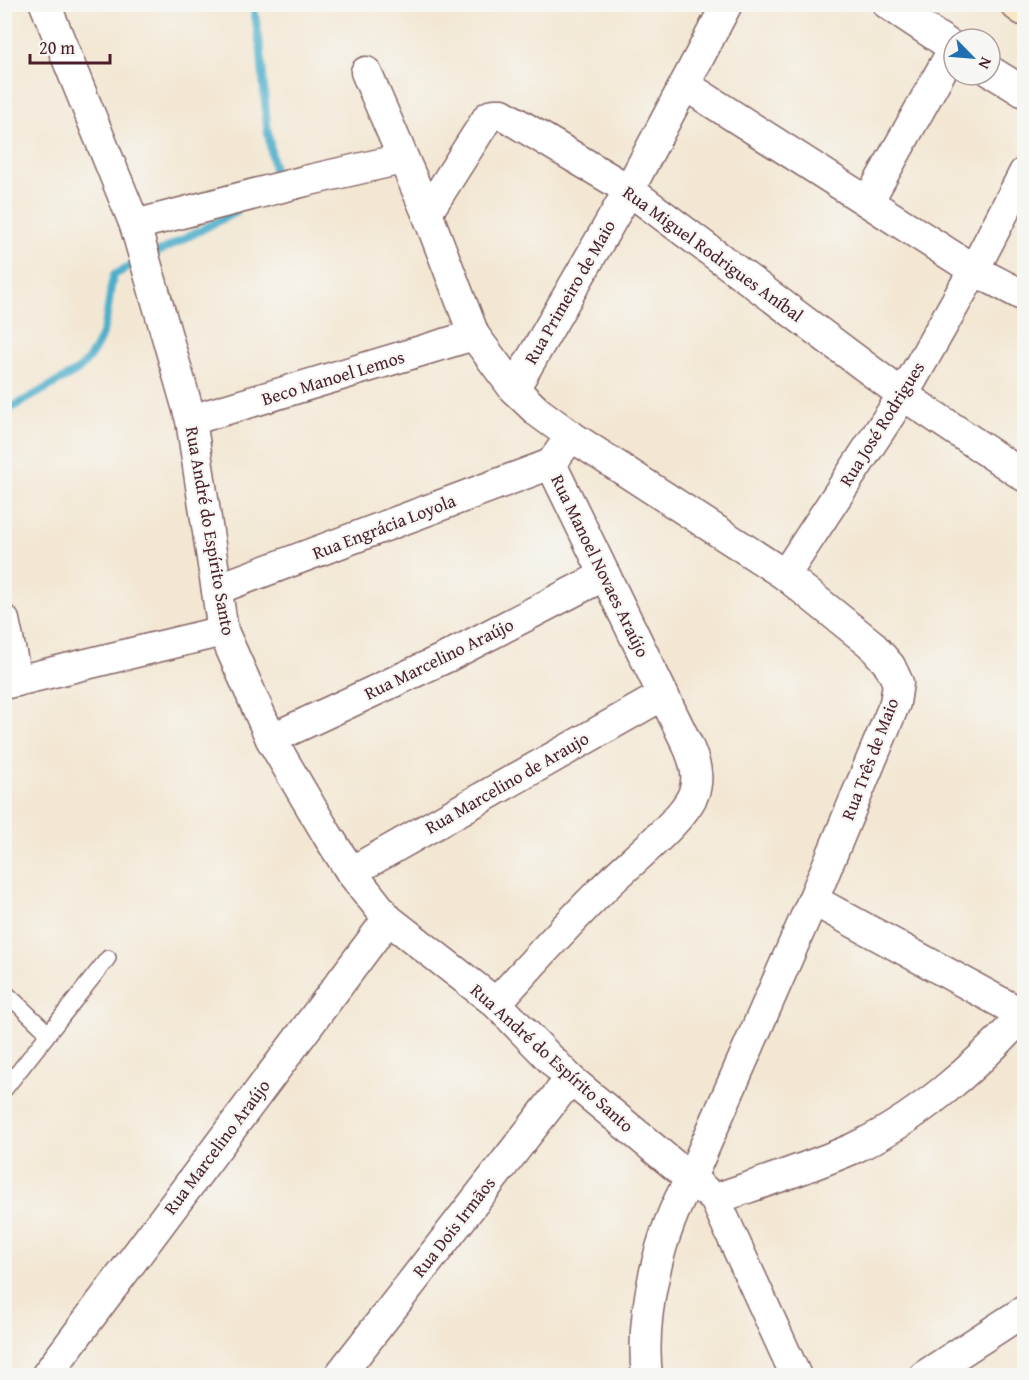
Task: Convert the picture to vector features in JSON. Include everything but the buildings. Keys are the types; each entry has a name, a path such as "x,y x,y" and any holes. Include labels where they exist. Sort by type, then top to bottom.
{"street":[{"name":"Rua André do Espírito Santo","path":"45,4 135,225 191,420 223,631 271,739 293,780 351,872 388,919 496,1003 570,1079 715,1199 796,1376"},
{"name":"Rua Primeiro de Maio","path":"514,389 629,190 726,4"},
{"path":"888,4 942,40"},
{"path":"1017,4 1024,9"},
{"path":"868,202 942,69"},
{"path":"366,72 427,213 474,335 514,389 538,412 572,436"},
{"path":"1002,78 1024,92"},
{"path":"684,85 974,270 1024,297"},
{"name":"Rua Miguel Rodrigues Aníbal","path":"427,213 488,117 502,114 629,190 903,395 1024,476"},
{"path":"135,225 305,181 402,159"},
{"name":"Rua José Rodrigues","path":"785,575 903,395 974,270 1024,173"},
{"name":"Beco Manoel Lemos","path":"191,420 474,335"},
{"name":"Rua Manoel Novaes Araújo","path":"496,1003 602,890 679,816 693,795 697,778 695,763 551,464 572,436"},
{"name":"Rua Três de Maio","path":"572,436 785,575 871,644 890,666 898,683 896,703 813,900 690,1180 678,1201 652,1280 647,1376"},
{"name":"Rua Engrácia Loyola","path":"217,589 551,464"},
{"name":"Rua Marcelino Araújo","path":"271,739 447,657 605,575"},
{"path":"4,620 11,683 223,631"},
{"name":"Rua Marcelino de Araujo","path":"351,872 663,695"},
{"path":"715,1199 854,1148 891,1128 951,1084 990,1050 1024,1014 813,900"},
{"name":"Rua Marcelino Araújo","path":"46,1376 388,919"},
{"name":"Rua Dois Irmãos","path":"339,1376 570,1079"},
{"path":"924,1376 1024,1311"}],"lane":[{"path":"4,1090 108,958"},
{"path":"4,991 48,1033"}],"waterway":[{"path":"253,4 261,51 267,126 276,182"},
{"path":"4,412 77,371 89,358 105,326 114,275 236,212"}]}
